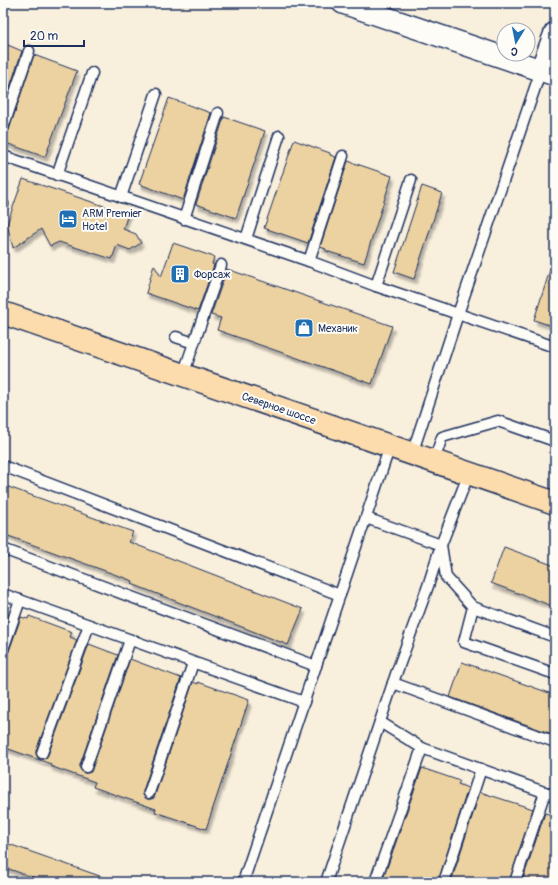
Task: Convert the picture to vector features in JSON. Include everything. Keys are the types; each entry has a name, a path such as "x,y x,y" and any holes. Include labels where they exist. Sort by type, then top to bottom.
{"main road":[{"name":"Северное шоссе","path":"3,313 555,503"}],"street":[{"path":"343,3 548,72 555,33"}],"lane":[{"path":"3,128 29,51"},
{"path":"412,454 458,314 548,72"},
{"path":"57,175 92,73"},
{"path":"121,197 156,94"},
{"path":"184,219 218,113"},
{"path":"246,239 278,136"},
{"path":"3,156 555,347"},
{"path":"309,261 343,156"},
{"path":"376,286 411,180"},
{"path":"183,375 221,265"},
{"path":"176,337 194,344"},
{"path":"434,461 442,437 498,421 555,441"},
{"path":"243,882 390,446"},
{"path":"3,466 340,595"},
{"path":"326,882 441,545 469,473"},
{"path":"366,518 441,545"},
{"path":"441,545 446,577 473,607 555,637"},
{"path":"3,549 316,666"},
{"path":"3,594 304,702"},
{"path":"3,649 20,600"},
{"path":"473,607 464,642 555,674"},
{"path":"42,753 89,625"},
{"path":"86,767 130,640"},
{"path":"149,793 193,663"},
{"path":"393,683 555,742"},
{"path":"380,722 422,748 555,796"},
{"path":"375,882 422,748"},
{"path":"444,882 481,769"},
{"path":"515,882 545,792"}],"building":[{"path":"3,43 22,51 3,108"},
{"path":"34,55 77,71 45,157 3,142 3,134 7,133 9,130"},
{"path":"169,98 211,113 183,200 139,184"},
{"path":"224,117 265,131 236,218 196,204"},
{"path":"294,140 330,153 330,155 336,157 308,243 264,228"},
{"path":"348,161 392,176 364,263 326,251 326,249 320,247"},
{"name":"ARM Premier Hotel","path":"23,179 128,214 123,229 136,234 141,243 130,250 117,245 112,259 59,242 50,246 41,229 13,248 7,224"},
{"path":"422,186 442,193 414,279 394,272"},
{"name":"Форсаж","path":"173,243 214,257 212,264 214,265 198,311 146,293 154,265 161,277"},
{"path":"552,264 555,265 555,327 534,320"},
{"name":"Механик","path":"227,269 392,326 372,384 217,330 221,318 211,315"},
{"path":"3,485 133,532 129,542 303,609 288,645 132,584 133,581 3,534"},
{"path":"504,547 555,566 555,607 491,583"},
{"path":"29,616 72,632 70,637 77,640 36,751 39,759 46,758 48,755 89,644 118,655 80,765 80,769 84,773 91,772 130,659 181,678 143,791 143,795 147,799 154,798 193,682 198,684 198,682 249,700 206,829 155,812 156,809 93,787 95,782 3,747 3,655 7,654 9,651 21,617 28,619"},
{"path":"462,662 555,695 555,735 450,697"},
{"path":"422,768 460,781 458,784 468,788 438,882 382,882"},
{"path":"480,792 533,809 509,882 451,882"},
{"path":"545,813 555,816 555,882 522,882"},
{"path":"3,842 111,880 110,882 47,882 3,867"}],"place":[{"name":"ARM Premier Hotel","path":"68,219"},
{"name":"Форсаж","path":"180,274"},
{"name":"Механик","path":"304,328"}]}
